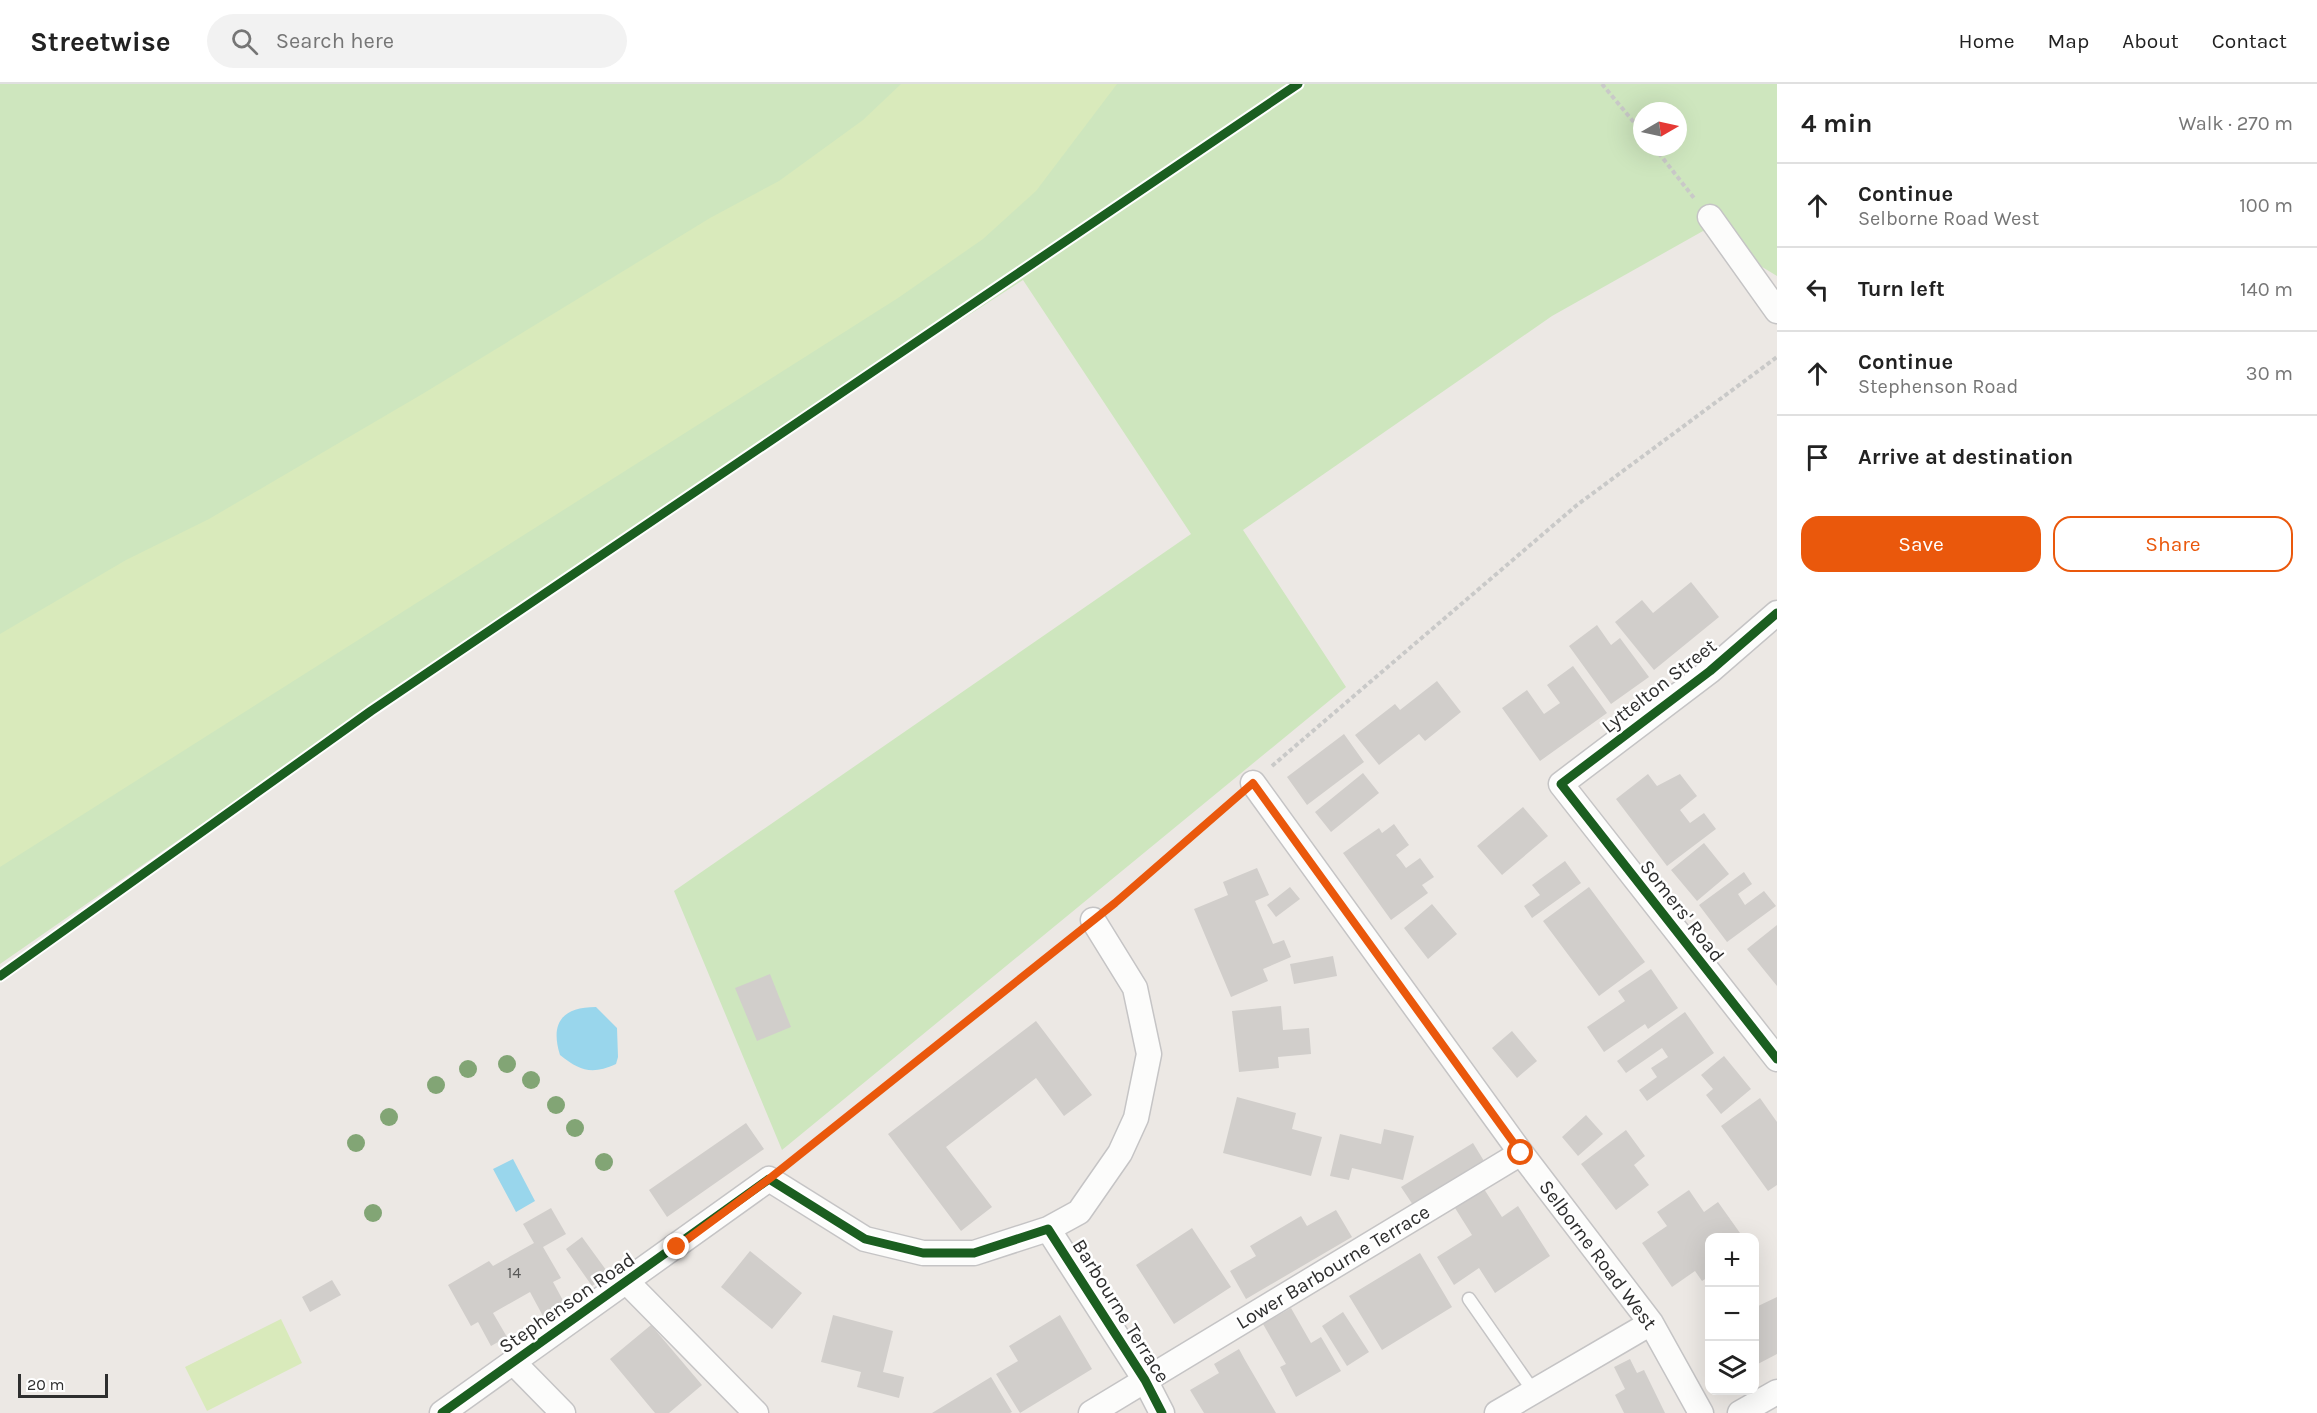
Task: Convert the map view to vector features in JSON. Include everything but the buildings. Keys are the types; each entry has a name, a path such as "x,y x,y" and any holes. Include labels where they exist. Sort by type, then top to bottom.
{"street":[{"path":"1710,217 1777,310"},
{"name":"Lyttelton Street","path":"1561,784 1710,671 1777,613"},
{"name":"Selborne Road West","path":"1253,783 1521,1153 1651,1323 1701,1413"},
{"name":"Somers' Road","path":"1561,784 1774,1048"},
{"path":"769,1179 865,1239 924,1253 974,1253 1048,1229 1079,1212 1120,1153 1136,1118 1149,1054 1136,988 1093,920"},
{"name":"Lower Barbourne Terrace","path":"1091,1413 1521,1153"},
{"name":"Stephenson Road","path":"442,1413 628,1283 769,1179"},
{"name":"Barbourne Terrace","path":"1048,1229 1145,1380 1162,1413"},
{"path":"628,1283 756,1413"},
{"path":"1497,1413 1651,1323"},
{"path":"513,1362 563,1413"},
{"path":"1740,1413 1777,1392"}],"lane":[{"path":"1469,1299 1534,1392"}],"path":[{"path":"1602,84 1633,121"},
{"path":"1661,156 1710,217"},
{"path":"769,1179 1093,920 1577,506 1777,357"}],"green space":[{"path":"0,84 1777,84 1777,276 1703,231 1552,316 1243,530 1346,687 782,1150 674,891 1191,534 1023,280 487,626 0,964"},
{"path":"901,84 1117,84 1036,191 983,239 898,298 0,867 0,634 126,560 209,519 424,393 710,218 779,181 863,120"},
{"path":"281,1319 302,1363 207,1411 185,1367"}],"water":[{"path":"596,1007 617,1028 618,1057 616,1064 587,1070 574,1065 560,1055 557,1044 558,1026 567,1014 575,1010"},
{"path":"513,1159 535,1201 516,1212 493,1169"}],"cycle path":[{"path":"0,976 371,711 1298,84"},
{"path":"1777,613 1710,671 1561,784 1777,1059"},
{"path":"442,1413 769,1179 865,1239 923,1253 974,1253 1048,1229 1145,1380 1162,1413"}],"route":[{"path":"677,1247 769,1179 1115,903 1253,783 1521,1153"}]}
